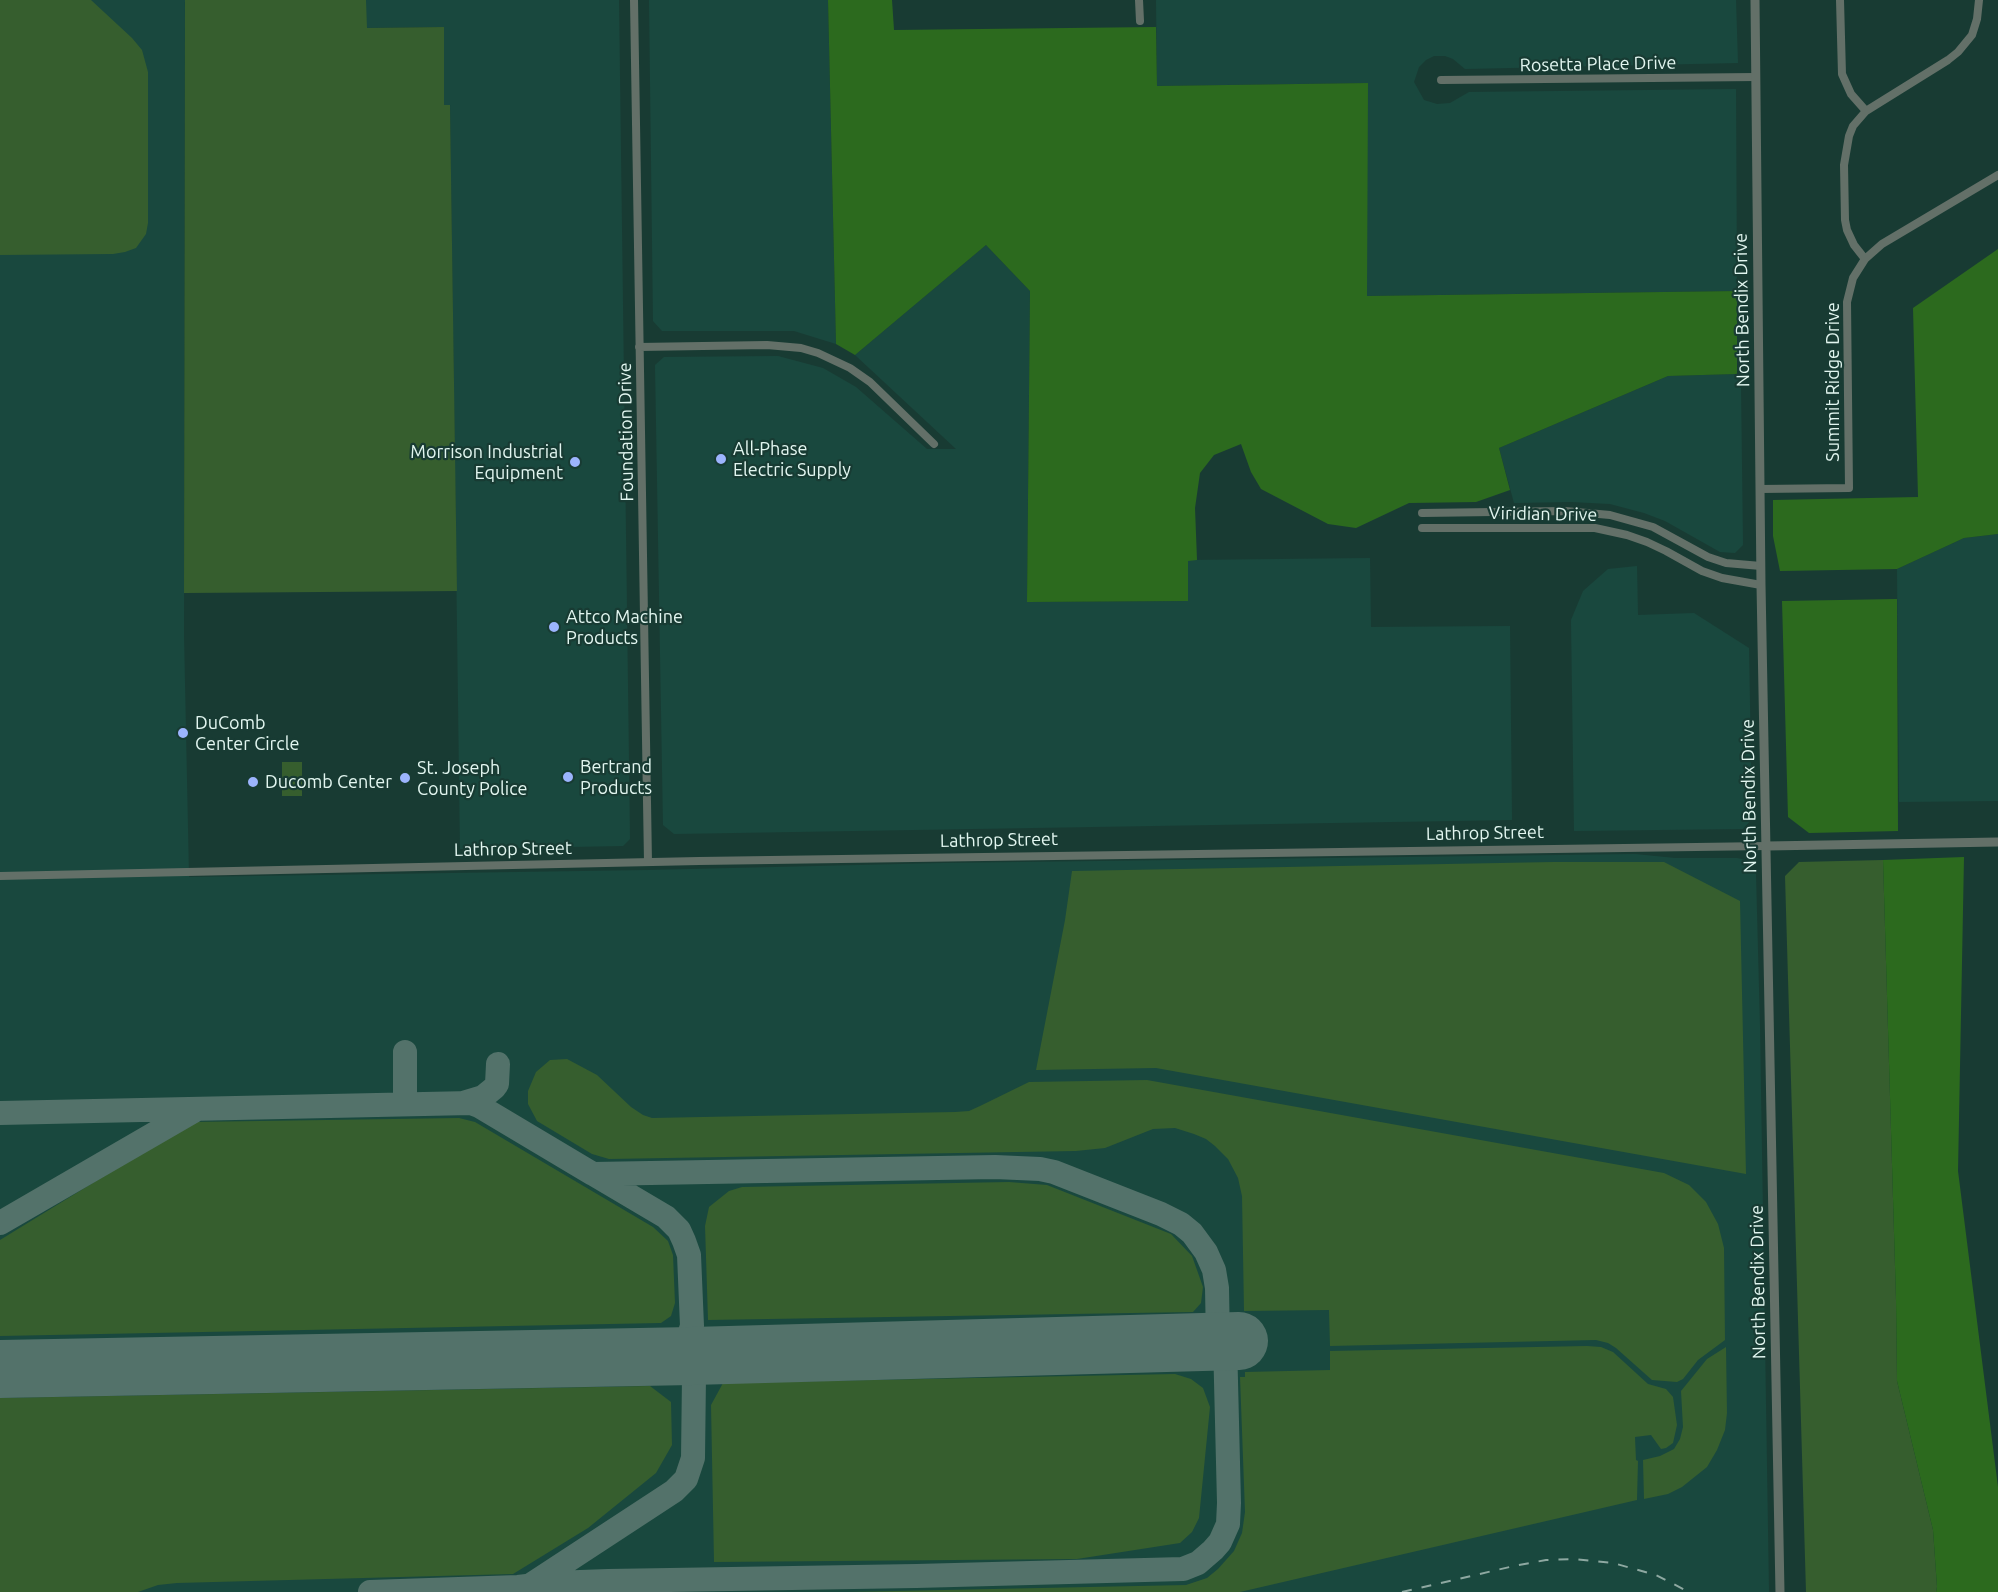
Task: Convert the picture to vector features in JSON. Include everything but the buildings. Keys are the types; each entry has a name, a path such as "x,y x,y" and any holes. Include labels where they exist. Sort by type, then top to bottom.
{"street":[{"name":"Foundation Drive","path":"634,0 648,862"},
{"path":"1139,0 1140,21"},
{"name":"North Bendix Drive","path":"1755,0 1761,585 1780,1592"},
{"path":"1840,0 1842,74 1851,94 1866,111"},
{"path":"1865,259 1847,230 1844,165 1853,126 1866,111 1958,52 1972,34 1977,19 1979,0"},
{"name":"Rosetta Place Drive","path":"1441,80 1756,77"},
{"name":"Summit Ridge Drive","path":"1760,489 1849,488 1847,302 1853,278 1865,259 1882,244 1998,175"},
{"path":"639,347 773,345 818,352 843,364 864,378 934,444"},
{"name":"Viridian Drive","path":"1422,513 1565,511 1611,515 1653,527 1708,557 1726,563 1761,566"},
{"name":"Viridian Drive","path":"1422,528 1595,528 1647,542 1702,571 1722,578 1761,585"},
{"name":"Lathrop Street","path":"0,876 648,862 1998,843"}],"shaded area":[{"path":"0,0 185,0 184,635 189,877 943,863 1635,854 1675,858 1737,858 1751,864 1756,874 1760,1027 1769,1592 0,1592"},
{"path":"366,0 619,0 630,839 623,846 460,849 450,105 444,105 444,27 366,28"},
{"path":"649,0 828,0 836,344 794,331 662,331 653,321"},
{"path":"1156,0 1736,0 1738,63 1465,69 1453,59 1434,56 1419,67 1414,82 1424,100 1437,104 1450,103 1469,92 1736,89 1737,291 1367,296 1367,83 1157,86"},
{"path":"986,245 1030,291 1027,602 1188,601 1188,560 1370,558 1371,627 1510,626 1512,820 674,834 663,825 655,365 664,357 778,356 823,368 856,387 927,449 956,449 855,355"},
{"path":"1737,374 1741,386 1743,545 1735,553 1720,552 1665,521 1610,504 1514,503 1499,448 1668,376"},
{"path":"1998,534 1998,801 1899,802 1897,569 1964,538"},
{"path":"1637,566 1638,615 1694,613 1749,648 1752,819 1743,829 1574,831 1571,620 1583,591 1608,569"}],"green space":[{"path":"0,0 91,0 142,50 148,72 148,223 146,234 136,248 113,254 0,255"},
{"path":"185,0 366,0 367,28 444,27 444,105 450,105 457,591 184,593"},
{"path":"828,0 892,0 894,30 1156,27 1157,86 1368,83 1367,296 1737,291 1737,374 1668,376 1499,448 1510,490 1476,502 1409,503 1356,528 1328,524 1261,489 1251,472 1241,444 1214,455 1200,473 1195,508 1197,560 1188,561 1188,601 1027,602 1030,291 986,245 855,355 836,344"},
{"path":"1998,249 1998,534 1964,538 1897,569 1780,571 1773,536 1773,500 1918,497 1913,308"},
{"path":"1897,599 1898,831 1809,833 1788,817 1782,601"},
{"path":"282,762 302,762 302,796 282,796"},
{"path":"1964,857 1958,1171 1998,1487 1998,1592 1936,1592 1933,1530 1897,1381 1883,860"},
{"path":"1883,860 1897,1381 1933,1530 1937,1587 1936,1592 1806,1592 1785,876 1799,862"},
{"path":"1664,862 1740,901 1746,1174 1156,1068 1036,1070 1065,920 1072,871"},
{"path":"567,1059 597,1075 631,1107 652,1118 969,1111 1029,1082 1147,1080 1664,1173 1689,1185 1706,1202 1718,1224 1724,1248 1725,1340 1698,1360 1683,1379 1677,1382 1652,1380 1616,1348 1596,1340 1330,1346 1329,1310 1244,1311 1242,1196 1238,1178 1228,1159 1215,1146 1194,1134 1175,1128 1153,1129 1105,1148 1076,1151 609,1159 592,1154 537,1121 528,1104 528,1091 536,1072 550,1060"},
{"path":"459,1118 475,1122 653,1227 668,1241 673,1255 675,1303 671,1316 661,1323 0,1336 0,1240 192,1122"},
{"path":"1009,1182 1047,1185 1171,1234 1192,1256 1203,1287 1201,1303 1193,1312 708,1320 705,1226 709,1207 729,1191 742,1187"},
{"path":"1601,1347 1613,1352 1648,1384 1666,1389 1673,1397 1677,1425 1673,1443 1661,1449 1651,1435 1635,1437 1636,1460 1638,1461 1637,1500 1240,1592 847,1592 1186,1585 1207,1578 1218,1569 1234,1551 1242,1533 1245,1512 1240,1377 1245,1377 1245,1372 1330,1370 1330,1351"},
{"path":"1726,1347 1727,1413 1725,1430 1717,1450 1707,1467 1682,1487 1668,1494 1644,1499 1643,1460 1660,1456 1674,1449 1683,1427 1681,1391 1707,1359"},
{"path":"1175,1374 1191,1379 1203,1388 1210,1407 1199,1518 1192,1532 1180,1543 1077,1559 714,1562 711,1405 723,1383"},
{"path":"650,1386 671,1402 672,1445 656,1473 588,1528 513,1574 177,1583 158,1585 138,1592 0,1592 0,1398"}],"taxiway":[{"path":"405,1052 405,1103"},
{"path":"463,1103 483,1097 494,1088 497,1084 498,1064"},
{"path":"0,1113 471,1103 593,1174 995,1167 1040,1169 1054,1172 1161,1214 1181,1224 1192,1233 1206,1252 1214,1270 1217,1288 1218,1342"},
{"path":"0,1223 197,1109"},
{"path":"595,1175 666,1217 679,1230 689,1255 692,1326 688,1338 681,1345 657,1356"},
{"path":"370,1592 518,1587 608,1581 1183,1569 1198,1563 1213,1550 1220,1542 1228,1524 1225,1341"},
{"path":"532,1584 674,1491 686,1479 693,1458 694,1376 683,1365 657,1356"}],"runway":[{"path":"0,1369 692,1356 1239,1341"}],"railway":[{"path":"1402,1592 1514,1566 1546,1560 1573,1559 1613,1563 1656,1575 1689,1592"}],"place":[{"name":"All-Phase Electric Supply","path":"721,459"},
{"name":"Morrison Industrial Equipment","path":"575,462"},
{"name":"Attco Machine Products","path":"554,627"},
{"name":"DuComb Center Circle","path":"183,733"},
{"name":"Bertrand Products","path":"568,777"},
{"name":"St. Joseph County Police","path":"405,778"},
{"name":"Ducomb Center","path":"253,782"}]}
